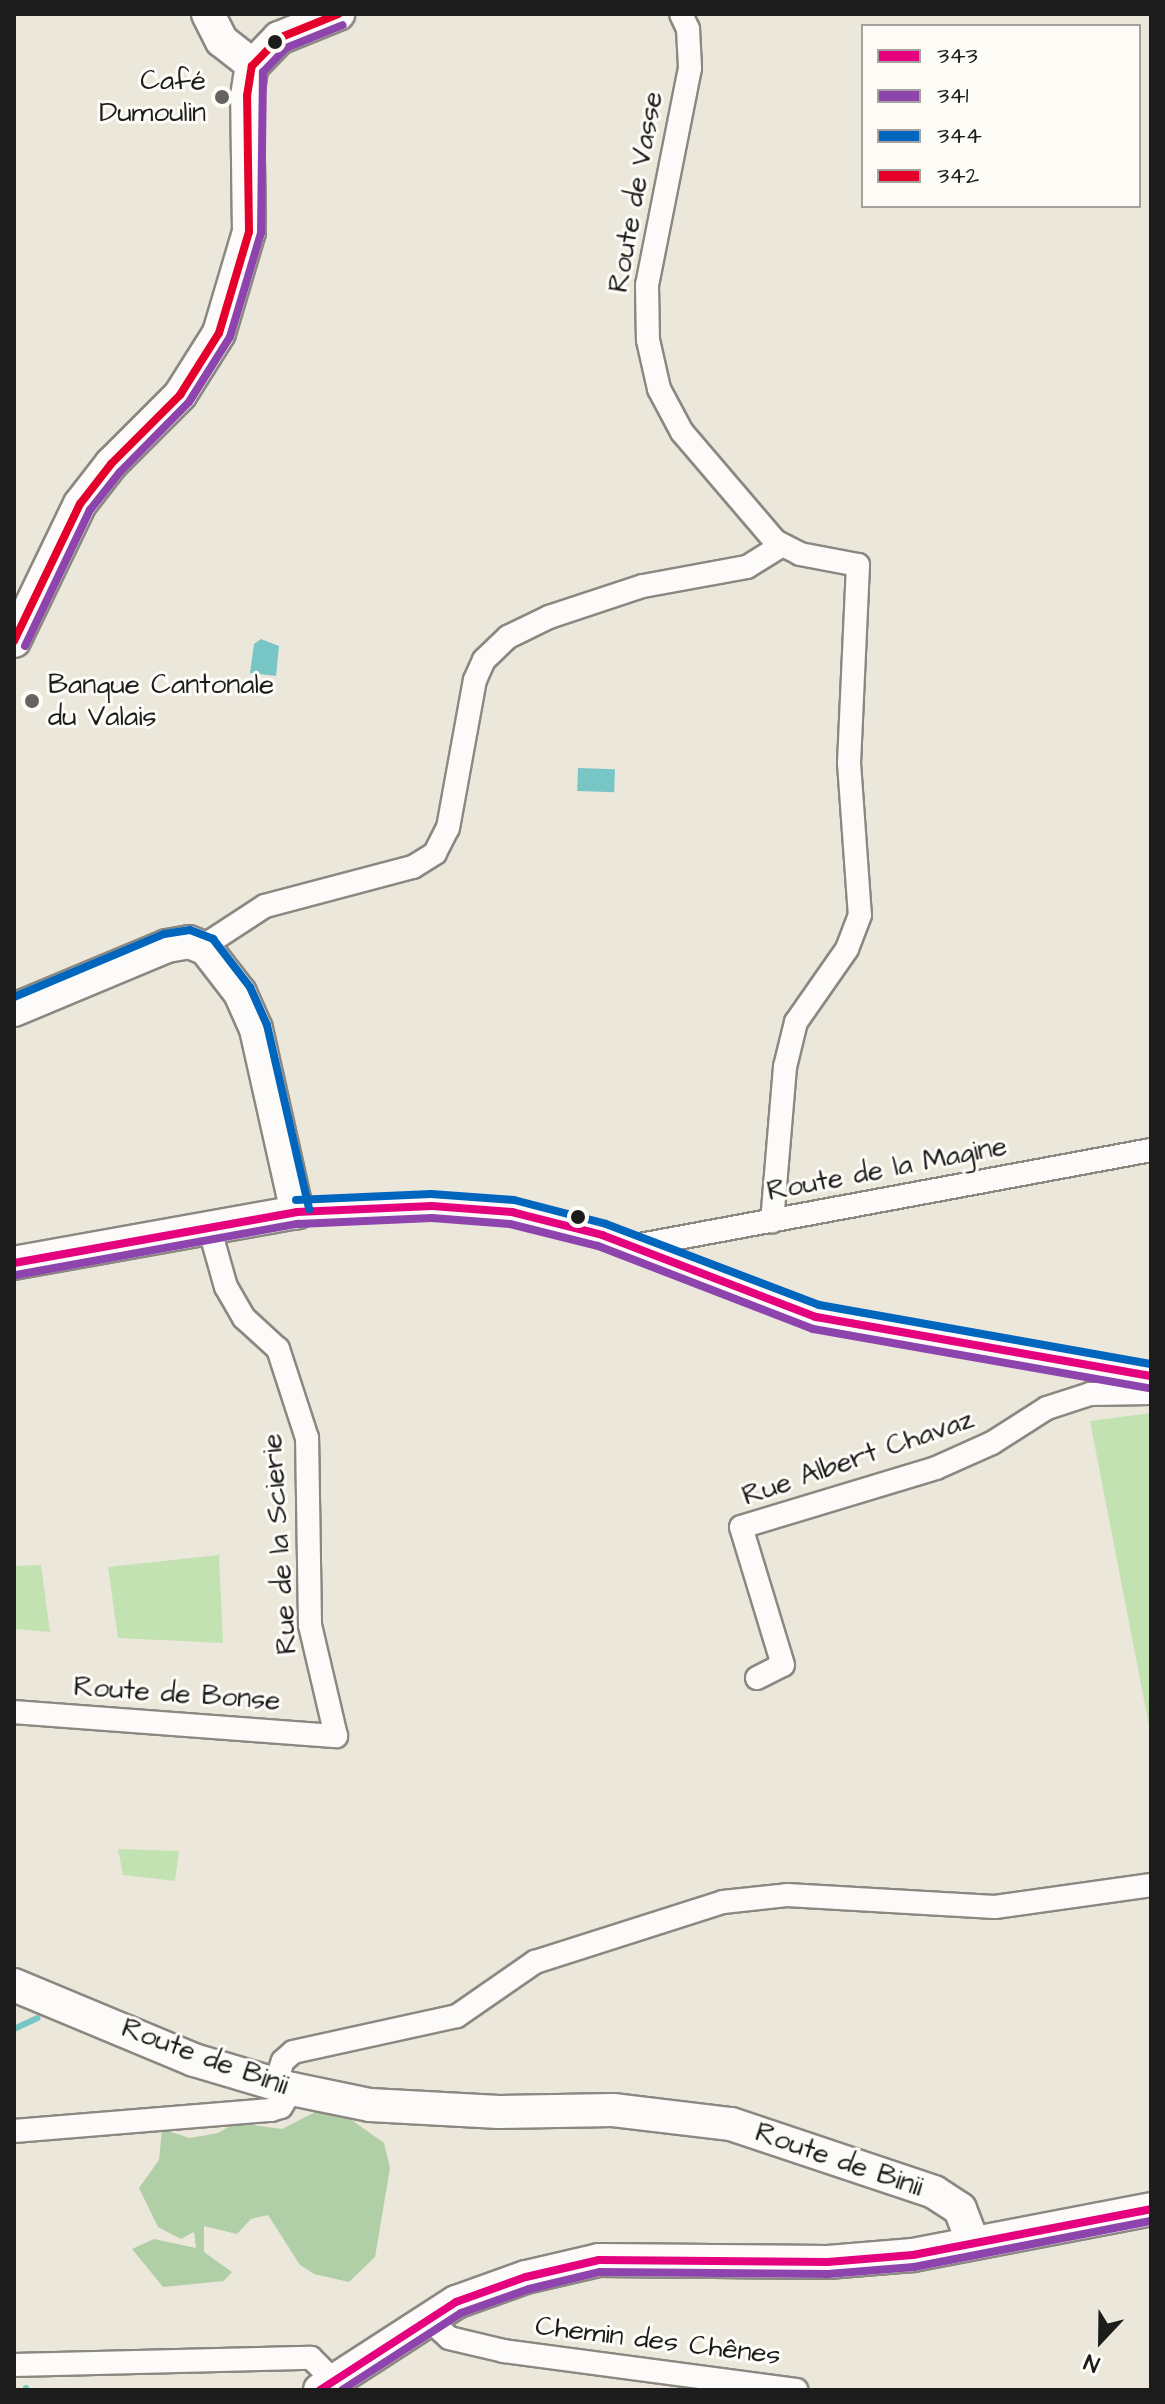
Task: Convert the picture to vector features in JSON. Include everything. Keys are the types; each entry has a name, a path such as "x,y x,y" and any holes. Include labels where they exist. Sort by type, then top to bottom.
{"street":[{"path":"208,14 222,41 253,65"},
{"path":"14,641 80,504 111,464 180,395 224,322 249,232 247,96 253,65 279,38 338,14"},
{"name":"Route de Vasse","path":"681,14 688,29 690,68 647,285 648,340 666,408 781,546"},
{"path":"202,947 265,906 413,867 435,853 448,828 475,680 484,660 508,637 549,617 656,582 747,567 781,546 858,565 849,763 860,915 847,949 796,1022 785,1067 772,1221"},
{"path":"14,1010 167,946 189,942 202,947 235,985 256,1029 297,1212"},
{"name":"Route de la Magine","path":"633,1247 1151,1150"},
{"path":"14,1263 297,1212 432,1206 512,1212 633,1247 816,1317 1151,1376"},
{"name":"Rue de la Scierie","path":"209,1227 226,1287 244,1318 278,1349 307,1438 310,1625 336,1736"},
{"name":"Rue Albert Chavaz","path":"757,1678 783,1665 741,1527 936,1468 992,1443 1047,1408 1090,1394 1151,1393"},
{"name":"Route de Bonse","path":"14,1712 336,1736"},
{"path":"14,2131 281,2107 283,2061 293,2052 457,2016 535,1962 723,1902 787,1895 995,1907 1151,1885"},
{"name":"Route de Binii","path":"14,1985 194,2060 284,2087 370,2105 499,2112 613,2110 731,2124 934,2192 960,2209 972,2240"},
{"path":"14,2365 311,2358 326,2384 426,2317 526,2277 599,2260 828,2262 913,2255 972,2240 1151,2209"},
{"name":"Chemin des Chênes","path":"426,2317 449,2338 504,2351 796,2390"}],"green space":[{"path":"1151,1413 1151,1736 1090,1421"},
{"path":"219,1555 223,1643 118,1638 108,1567"},
{"path":"41,1565 50,1632 14,1629 14,1566"},
{"path":"118,1849 179,1851 175,1881 123,1875"},
{"path":"319,2110 339,2111 384,2143 390,2168 375,2257 349,2282 314,2274 300,2265 268,2215 251,2219 237,2234 204,2226 204,2252 232,2272 224,2281 163,2287 132,2249 154,2239 196,2248 194,2232 181,2239 158,2227 139,2188 159,2160 162,2129 190,2138 218,2133 236,2123 282,2129"}],"water":[{"path":"261,639 279,646 276,676 250,673 254,644"},
{"path":"578,768 615,769 614,792 577,791"}],"waterway":[{"path":"14,2029 38,2018"}],"transit line":[{"name":"342","path":"14,641 80,504 111,464 180,395 219,333 249,232 247,96 252,66 279,38 338,14"},
{"name":"341","path":"25,646 90,510 120,472 189,402 230,337 261,233 263,72 286,48 343,25"},
{"name":"344","path":"14,997 164,934 190,930 213,939 250,987 267,1025 309,1209"},
{"name":"344","path":"296,1200 431,1194 514,1200 606,1224 819,1305 1151,1364"},
{"name":"343","path":"14,1263 297,1212 432,1206 512,1212 602,1235 816,1317 1151,1376"},
{"name":"341","path":"16,1275 298,1224 432,1218 510,1224 598,1246 813,1329 1149,1388"},
{"name":"343","path":"320,2390 456,2302 526,2277 599,2260 828,2262 913,2255 1151,2209"},
{"name":"341","path":"342,2390 461,2313 529,2289 600,2272 828,2274 914,2267 1151,2221"}],"place":[{"name":"Café Dumoulin","path":"222,97"},
{"name":"Banque Cantonale du Valais","path":"32,701"}]}
